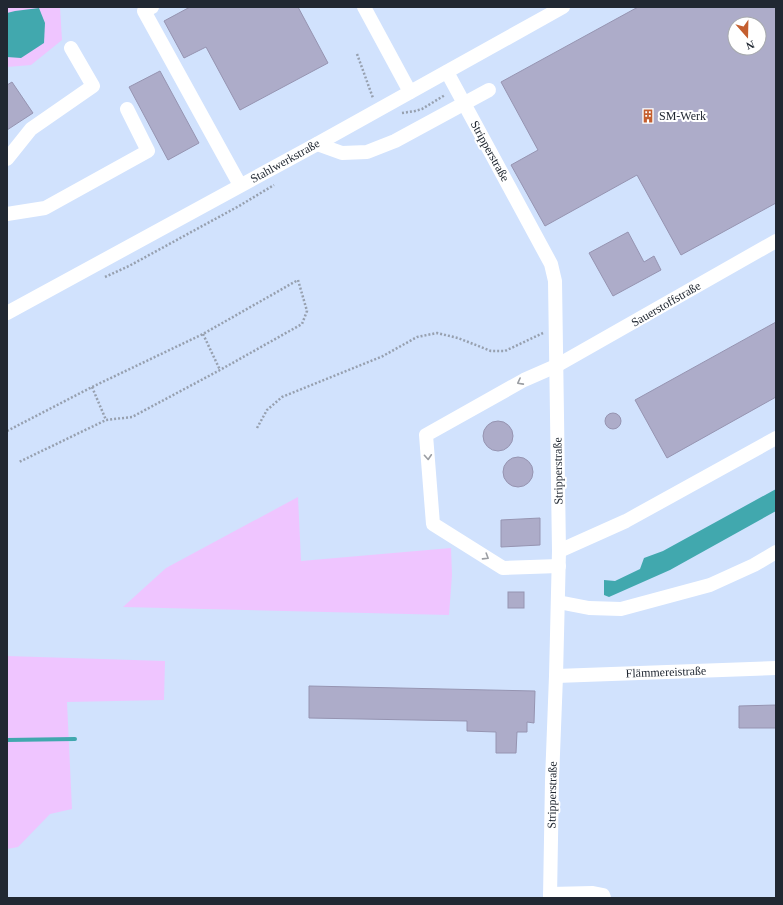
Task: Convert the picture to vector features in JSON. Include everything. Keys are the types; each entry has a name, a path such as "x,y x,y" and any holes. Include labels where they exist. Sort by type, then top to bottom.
{"street":[{"path":"152,7 144,12 240,186"},
{"path":"364,7 410,92"},
{"name":"Stahlwerkstraße","path":"7,313 379,110 562,7"},
{"path":"7,159 31,129 92,86 71,48"},
{"name":"Stripperstraße","path":"446,72 551,264 555,281 559,552 550,896"},
{"path":"317,144 342,153 367,152 395,141 489,90"},
{"path":"7,214 46,208 148,151 127,109"},
{"name":"Sauerstoffstraße","path":"558,566 503,568 433,524 426,434 524,380 556,366 776,241"},
{"path":"559,552 626,521 776,438"},
{"path":"558,602 589,608 621,609 710,584 776,552"},
{"name":"Flämmereistraße","path":"556,676 776,668"},
{"path":"550,896 593,893 603,895 604,898"}],"path":[{"path":"357,54 370,92 379,110"},
{"path":"7,431 92,387 203,334 298,280 307,310 302,324 132,417 106,420 19,462"},
{"path":"257,428 267,410 282,397 384,356 417,337 437,333 458,338 491,351 505,351 556,327"},
{"path":"203,334 220,370"},
{"path":"92,387 106,420"}],"shaded area":[{"path":"7,7 776,7 776,898 7,898"},
{"path":"7,7 60,7 62,40 31,65 7,67"},
{"path":"298,497 301,561 451,548 452,575 449,615 123,607 166,568"},
{"path":"7,656 165,661 164,700 67,702 72,809 50,814 18,847 7,849"}],"water":[{"path":"39,8 45,23 44,43 21,58 7,57 7,13"},
{"path":"776,489 776,511 670,570 609,597 604,595 604,580 615,581 640,569 644,558 663,551"}],"building":[{"path":"190,7 298,7 328,63 240,110 206,47 184,58 164,21"},
{"name":"SM-Werk","path":"638,7 776,7 776,203 681,255 637,175 545,226 511,165 538,150 501,82"},
{"path":"160,71 199,143 168,160 129,87"},
{"path":"12,82 33,113 7,130 7,85"},
{"path":"628,232 644,262 654,256 661,270 613,296 589,253"},
{"path":"776,322 776,397 667,458 635,400"},
{"path":"613,413 619,415 621,421 619,427 613,429 607,427 605,421 607,415"},
{"path":"498,421 509,425 513,436 509,447 498,451 487,447 483,436 487,425"},
{"path":"518,457 524,458 532,466 532,478 524,486 518,487 512,486 504,478 503,472 504,466 512,458"},
{"path":"540,518 540,545 501,547 501,520"},
{"path":"508,592 524,592 524,608 508,608"},
{"path":"309,686 535,691 534,723 527,722 527,732 517,732 516,753 496,753 496,732 467,731 467,721 309,718"},
{"path":"776,705 776,728 739,728 739,706"}],"waterway":[{"path":"7,740 75,739"}],"place":[{"name":"SM-Werk","path":"648,116"}]}
